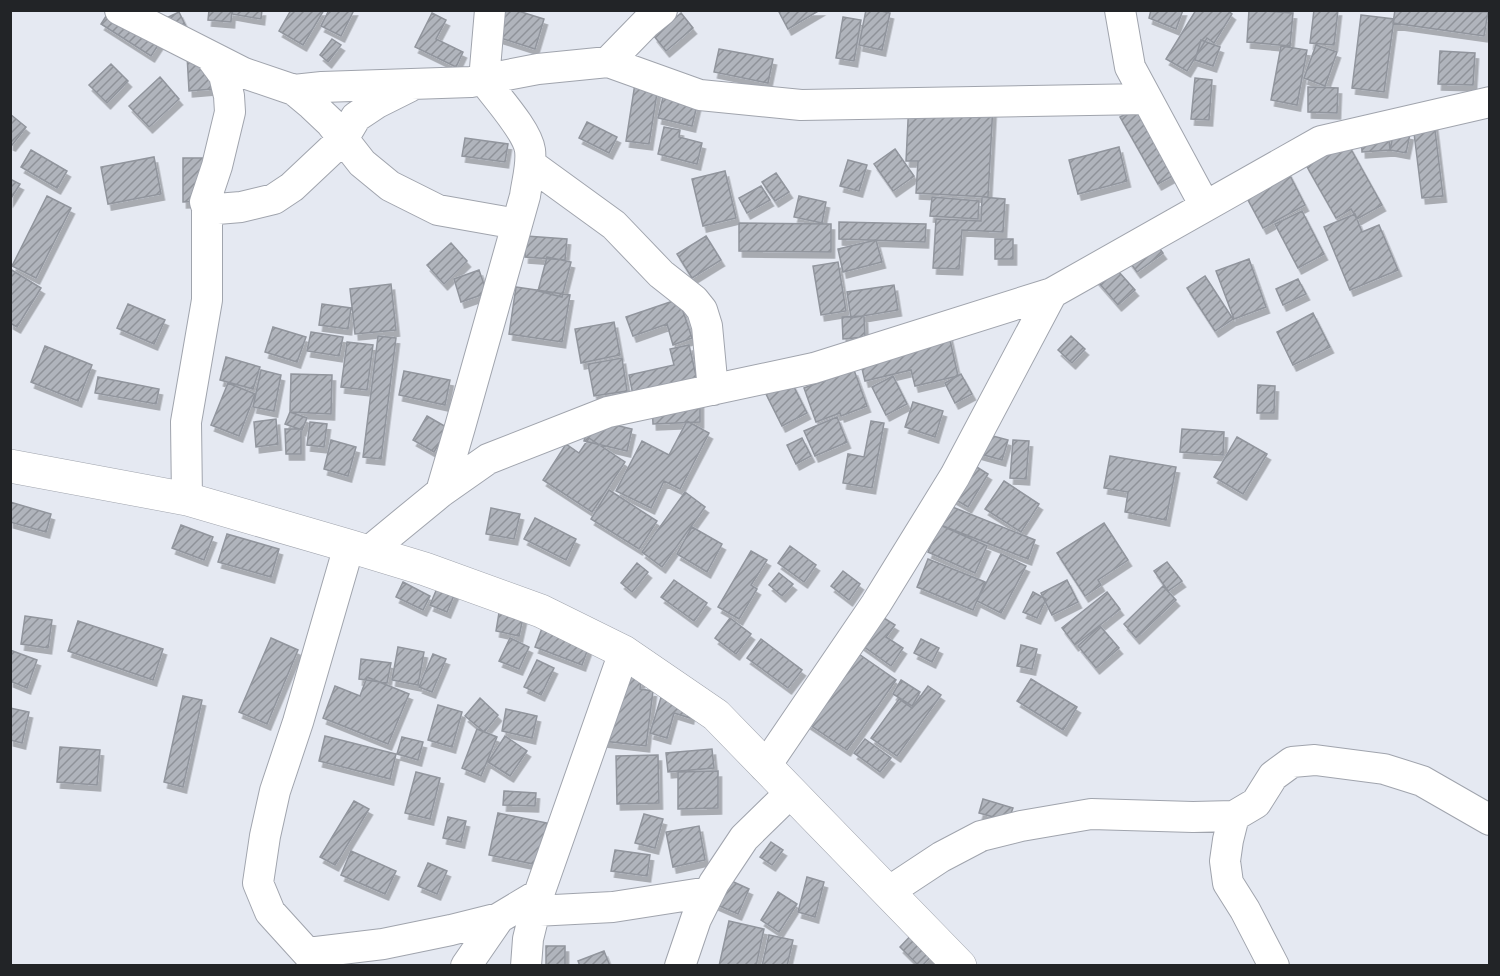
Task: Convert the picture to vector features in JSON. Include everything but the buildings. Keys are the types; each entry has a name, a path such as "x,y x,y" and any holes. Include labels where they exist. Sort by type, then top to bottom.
{"main road":[{"path":"10,466 187,500 359,549 425,569 541,611 624,652 716,716 960,966"}],"street":[{"path":"120,10 244,73 294,90 330,122 362,163 390,186 438,210 517,224"},
{"path":"441,492 525,196 530,164 530,147 523,132 484,80 489,10"},
{"path":"608,62 662,10"},
{"path":"1120,10 1130,67 1205,206"},
{"path":"187,500 186,423 207,300 207,208 205,202 217,166 230,112 224,75 210,56"},
{"path":"294,90 471,82 538,69 608,62 700,95 801,105 1147,99"},
{"path":"230,112 254,76"},
{"path":"207,208 241,207 274,200 292,187 343,139 356,117 377,103 417,83"},
{"path":"709,892 613,907 537,902 499,918 313,959 270,912 258,883 275,791 359,549 488,459 608,412 814,368 1052,293 1321,141 1490,102"},
{"path":"530,164 614,225 661,274 698,305 707,326 713,390"},
{"path":"765,767 876,604 955,476 1052,293"},
{"path":"526,966 528,939 537,902 624,652"},
{"path":"888,892 941,857 981,836 1021,826 1091,814 1234,816 1256,803 1273,776 1292,762 1315,760 1384,769 1422,781 1490,820"},
{"path":"680,966 696,919 714,883 744,838 791,792"},
{"path":"1234,816 1225,861 1228,883 1274,966"},
{"path":"466,966 499,918"}]}
